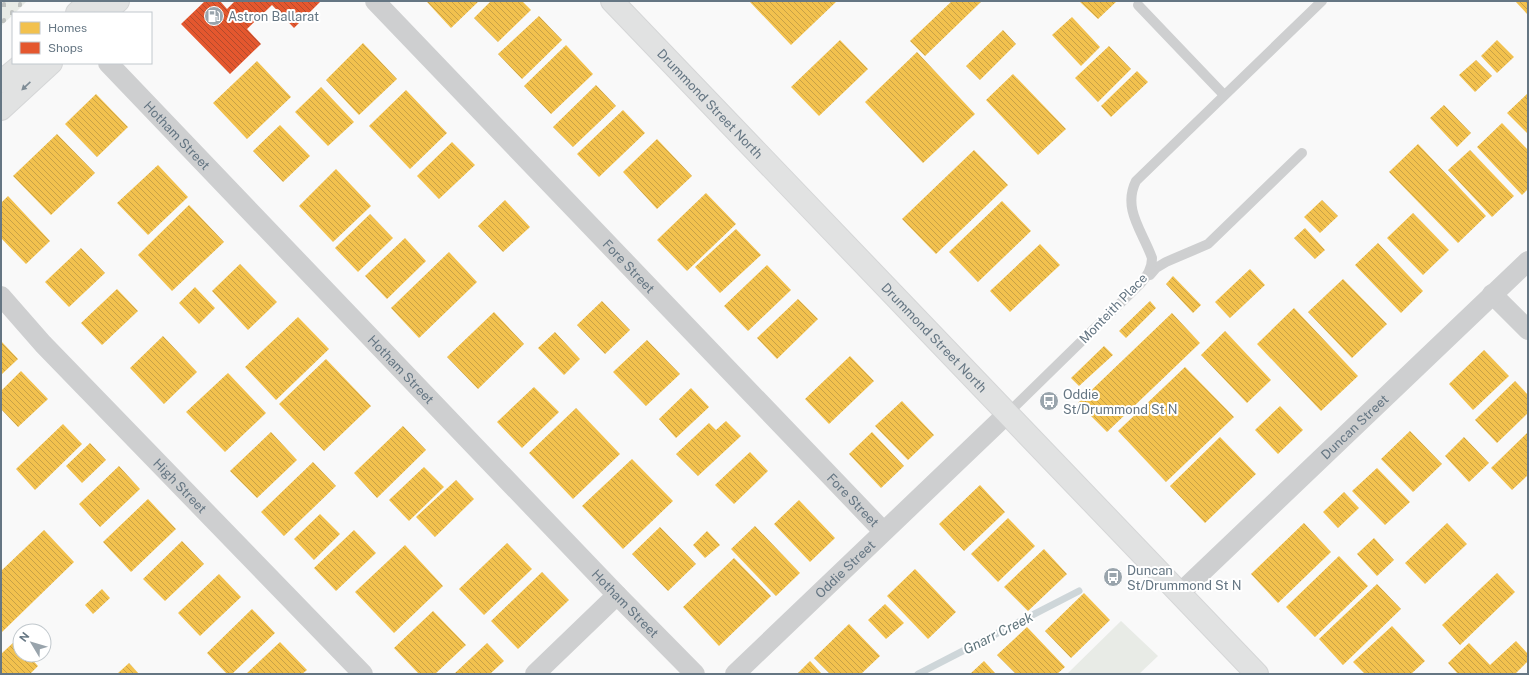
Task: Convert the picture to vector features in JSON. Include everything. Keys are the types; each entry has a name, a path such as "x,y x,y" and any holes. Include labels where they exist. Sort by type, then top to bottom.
{"main road":[{"path":"78,12 90,1"},
{"path":"106,12 118,1"},
{"name":"Drummond Street North","path":"612,1 1257,674"},
{"path":"1,82 23,64"},
{"path":"1,109 50,64"}],"street":[{"name":"Fore Street","path":"375,1 883,531"},
{"name":"Hotham Street","path":"109,64 617,595 695,674"},
{"name":"Duncan Street","path":"1180,593 1528,261"},
{"path":"1492,294 1528,330"},
{"name":"High Street","path":"1,296 43,344 362,674"},
{"name":"Oddie Street","path":"735,674 1007,414"},
{"path":"536,674 617,595"}],"lane":[{"name":"Monteith Place","path":"1007,414 1140,284 1149,272 1152,265 1152,258 1132,210 1130,201 1133,187 1139,177 1322,1"},
{"path":"1138,5 1224,95"},
{"path":"1140,284 1162,264 1208,244 1302,152"}],"green space":[{"path":"1,1 27,1 16,12 12,12 12,16 1,26"},
{"path":"1121,621 1158,656 1139,674 1067,674"}],"building: Homes":[{"path":"479,1 451,28 427,2"},
{"path":"491,1 522,1 531,10 498,42 474,18"},
{"path":"837,1 791,45 750,2"},
{"path":"952,1 982,1 925,56 910,41"},
{"path":"1079,1 1117,1 1098,19"},
{"path":"1515,1 1528,1 1528,15"},
{"path":"539,16 562,40 522,79 498,54"},
{"path":"1072,17 1100,47 1081,66 1052,35"},
{"path":"1003,30 1016,44 980,80 966,66"},
{"path":"840,40 868,69 819,116 791,87"},
{"path":"1497,40 1514,57 1497,73 1481,56"},
{"path":"363,43 397,79 359,115 326,80"},
{"path":"566,45 593,74 551,114 524,86"},
{"path":"1109,46 1131,69 1098,102 1075,78"},
{"path":"917,52 975,114 923,163 865,102"},
{"path":"1476,60 1492,76 1475,92 1459,75"},
{"path":"257,61 291,97 247,139 213,103"},
{"path":"1137,71 1148,82 1111,117 1101,106"},
{"path":"1013,74 1066,129 1038,155 986,100"},
{"path":"596,85 616,106 573,147 553,127"},
{"path":"321,87 354,122 328,146 295,112"},
{"path":"406,90 447,133 410,169 369,126"},
{"path":"1528,93 1528,134 1507,113"},
{"path":"96,94 128,127 97,157 65,124"},
{"path":"1444,105 1471,133 1457,147 1430,118"},
{"path":"623,110 645,133 599,177 577,154"},
{"path":"1502,123 1528,150 1528,189 1522,195 1477,147"},
{"path":"280,125 310,156 283,182 253,151"},
{"path":"57,134 95,173 51,215 13,176"},
{"path":"657,139 692,176 657,209 623,172"},
{"path":"452,142 475,165 439,199 417,176"},
{"path":"1418,144 1486,216 1458,243 1389,172"},
{"path":"974,150 1008,185 936,254 902,219"},
{"path":"1470,150 1514,196 1492,217 1448,170"},
{"path":"158,165 188,197 148,235 117,203"},
{"path":"336,169 371,206 333,242 299,206"},
{"path":"706,193 736,224 687,271 657,240"},
{"path":"8,196 50,241 26,264 1,238 1,203"},
{"path":"505,200 530,227 503,252 478,226"},
{"path":"1322,200 1338,216 1320,233 1304,217"},
{"path":"1002,201 1031,231 978,282 949,252"},
{"path":"189,205 224,242 172,291 138,255"},
{"path":"1413,213 1449,250 1423,275 1387,238"},
{"path":"370,214 393,238 358,272 335,248"},
{"path":"1305,228 1325,250 1315,259 1294,238"},
{"path":"736,229 761,255 720,293 695,267"},
{"path":"405,238 426,261 387,299 365,276"},
{"path":"1378,243 1423,291 1401,313 1355,265"},
{"path":"1040,244 1060,265 1010,312 990,291"},
{"path":"81,248 105,273 69,307 45,282"},
{"path":"449,252 477,282 419,338 391,308"},
{"path":"240,264 277,302 248,330 212,291"},
{"path":"767,265 791,290 748,331 724,306"},
{"path":"1250,269 1265,285 1230,318 1215,302"},
{"path":"1173,276 1201,305 1193,313 1166,284"},
{"path":"1343,279 1387,324 1352,358 1308,312"},
{"path":"195,287 215,308 199,324 179,303"},
{"path":"117,289 138,311 102,345 81,323"},
{"path":"798,299 818,319 777,359 757,338"},
{"path":"602,301 630,330 605,354 577,325"},
{"path":"1150,301 1156,308 1126,338 1119,331"},
{"path":"1294,308 1358,376 1321,411 1257,344"},
{"path":"494,312 524,344 478,389 447,357"},
{"path":"1172,313 1200,343 1107,432 1078,403"},
{"path":"298,317 329,349 276,400 245,367"},
{"path":"1225,331 1271,380 1247,403 1201,355"},
{"path":"555,332 580,359 564,375 538,348"},
{"path":"163,336 197,372 164,404 130,368"},
{"path":"647,340 680,374 646,406 613,372"},
{"path":"1,341 18,359 1,375"},
{"path":"1104,346 1113,355 1079,386 1071,378"},
{"path":"1484,350 1509,376 1473,410 1449,384"},
{"path":"850,356 874,381 829,424 805,399"},
{"path":"326,359 371,406 324,451 279,404"},
{"path":"1185,367 1234,417 1166,482 1118,431"},
{"path":"21,371 48,399 18,427 1,409 1,391"},
{"path":"228,373 266,413 225,452 186,412"},
{"path":"1515,381 1528,395 1528,413 1497,443 1475,420"},
{"path":"534,387 559,412 522,448 497,422"},
{"path":"691,388 709,407 676,438 659,419"},
{"path":"902,401 934,435 908,460 875,426"},
{"path":"1280,406 1303,430 1278,454 1255,430"},
{"path":"576,408 620,454 573,499 529,453"},
{"path":"726,421 741,436 698,476 676,454 709,423 716,430"},
{"path":"63,424 82,444 35,490 16,469"},
{"path":"403,426 426,450 377,498 354,473"},
{"path":"1410,431 1442,464 1413,492 1381,459"},
{"path":"271,432 297,460 257,498 230,471"},
{"path":"872,432 904,466 881,488 849,454"},
{"path":"1528,432 1528,475 1512,490 1491,468"},
{"path":"1220,437 1256,474 1205,523 1170,486"},
{"path":"1464,437 1489,463 1469,482 1445,456"},
{"path":"90,443 106,460 82,483 66,466"},
{"path":"750,452 768,471 734,504 715,485"},
{"path":"632,459 673,501 623,549 582,506"},
{"path":"313,462 336,486 284,536 261,512"},
{"path":"119,466 140,489 100,527 79,504"},
{"path":"424,467 444,487 409,521 389,500"},
{"path":"1377,468 1410,502 1385,525 1352,491"},
{"path":"456,480 474,499 435,537 416,517"},
{"path":"980,485 1005,512 964,551 939,524"},
{"path":"1344,492 1359,508 1338,528 1323,512"},
{"path":"148,499 176,529 131,572 103,542"},
{"path":"799,500 835,538 810,562 774,524"},
{"path":"320,514 340,534 314,560 294,539"},
{"path":"1008,518 1035,546 998,582 971,554"},
{"path":"1304,523 1331,552 1278,603 1251,574"},
{"path":"1447,523 1467,544 1425,584 1405,563"},
{"path":"755,526 800,573 776,596 731,549"},
{"path":"660,527 696,564 668,591 632,554"},
{"path":"44,530 74,562 1,633 1,571"},
{"path":"354,530 376,553 336,591 314,568"},
{"path":"707,531 720,545 705,558 693,545"},
{"path":"1374,538 1394,560 1377,576 1357,554"},
{"path":"182,541 204,564 165,601 143,579"},
{"path":"507,543 532,569 484,615 459,589"},
{"path":"405,545 443,586 394,633 355,592"},
{"path":"1044,549 1067,574 1028,611 1004,587"},
{"path":"1339,556 1368,586 1315,637 1286,607"},
{"path":"734,558 771,596 719,646 683,607"},
{"path":"915,569 956,612 928,639 887,596"},
{"path":"542,572 569,600 518,649 491,621"},
{"path":"1497,573 1515,592 1460,645 1442,625"},
{"path":"219,574 241,597 200,636 178,613"},
{"path":"1377,584 1401,609 1343,665 1319,639"},
{"path":"102,589 110,598 93,614 85,605"},
{"path":"1084,593 1110,620 1071,658 1045,631"},
{"path":"885,604 904,623 886,639 868,620"},
{"path":"252,609 275,633 232,674 227,674 207,653"},
{"path":"433,611 466,645 435,674 419,674 394,648"},
{"path":"849,624 880,656 861,674 830,674 814,658"},
{"path":"1392,626 1425,661 1411,674 1365,674 1353,662"},
{"path":"1027,627 1065,667 1057,674 1016,674 997,655"},
{"path":"1516,641 1528,654 1528,661 1515,674 1458,674 1448,663 1469,643 1490,665"},
{"path":"280,642 307,670 302,674 246,674"},
{"path":"487,643 504,661 490,674 454,674"},
{"path":"12,644 12,663 35,663 38,666 30,674 1,674 1,654"},
{"path":"810,661 822,674 797,674"},
{"path":"984,661 996,674 970,674"},
{"path":"129,663 139,674 117,674"}],"building: Shops":[{"path":"205,1 220,1 227,9 235,1 321,1 294,28 272,5 247,29 261,44 230,74 181,24"}],"waterway":[{"name":"Gnarr Creek","path":"918,674 1079,591"}],"place":[{"name":"Astron Ballarat","path":"214,16"},
{"name":"Oddie St/Drummond St N","path":"1049,401"},
{"name":"Duncan St/Drummond St N","path":"1113,577"}]}
